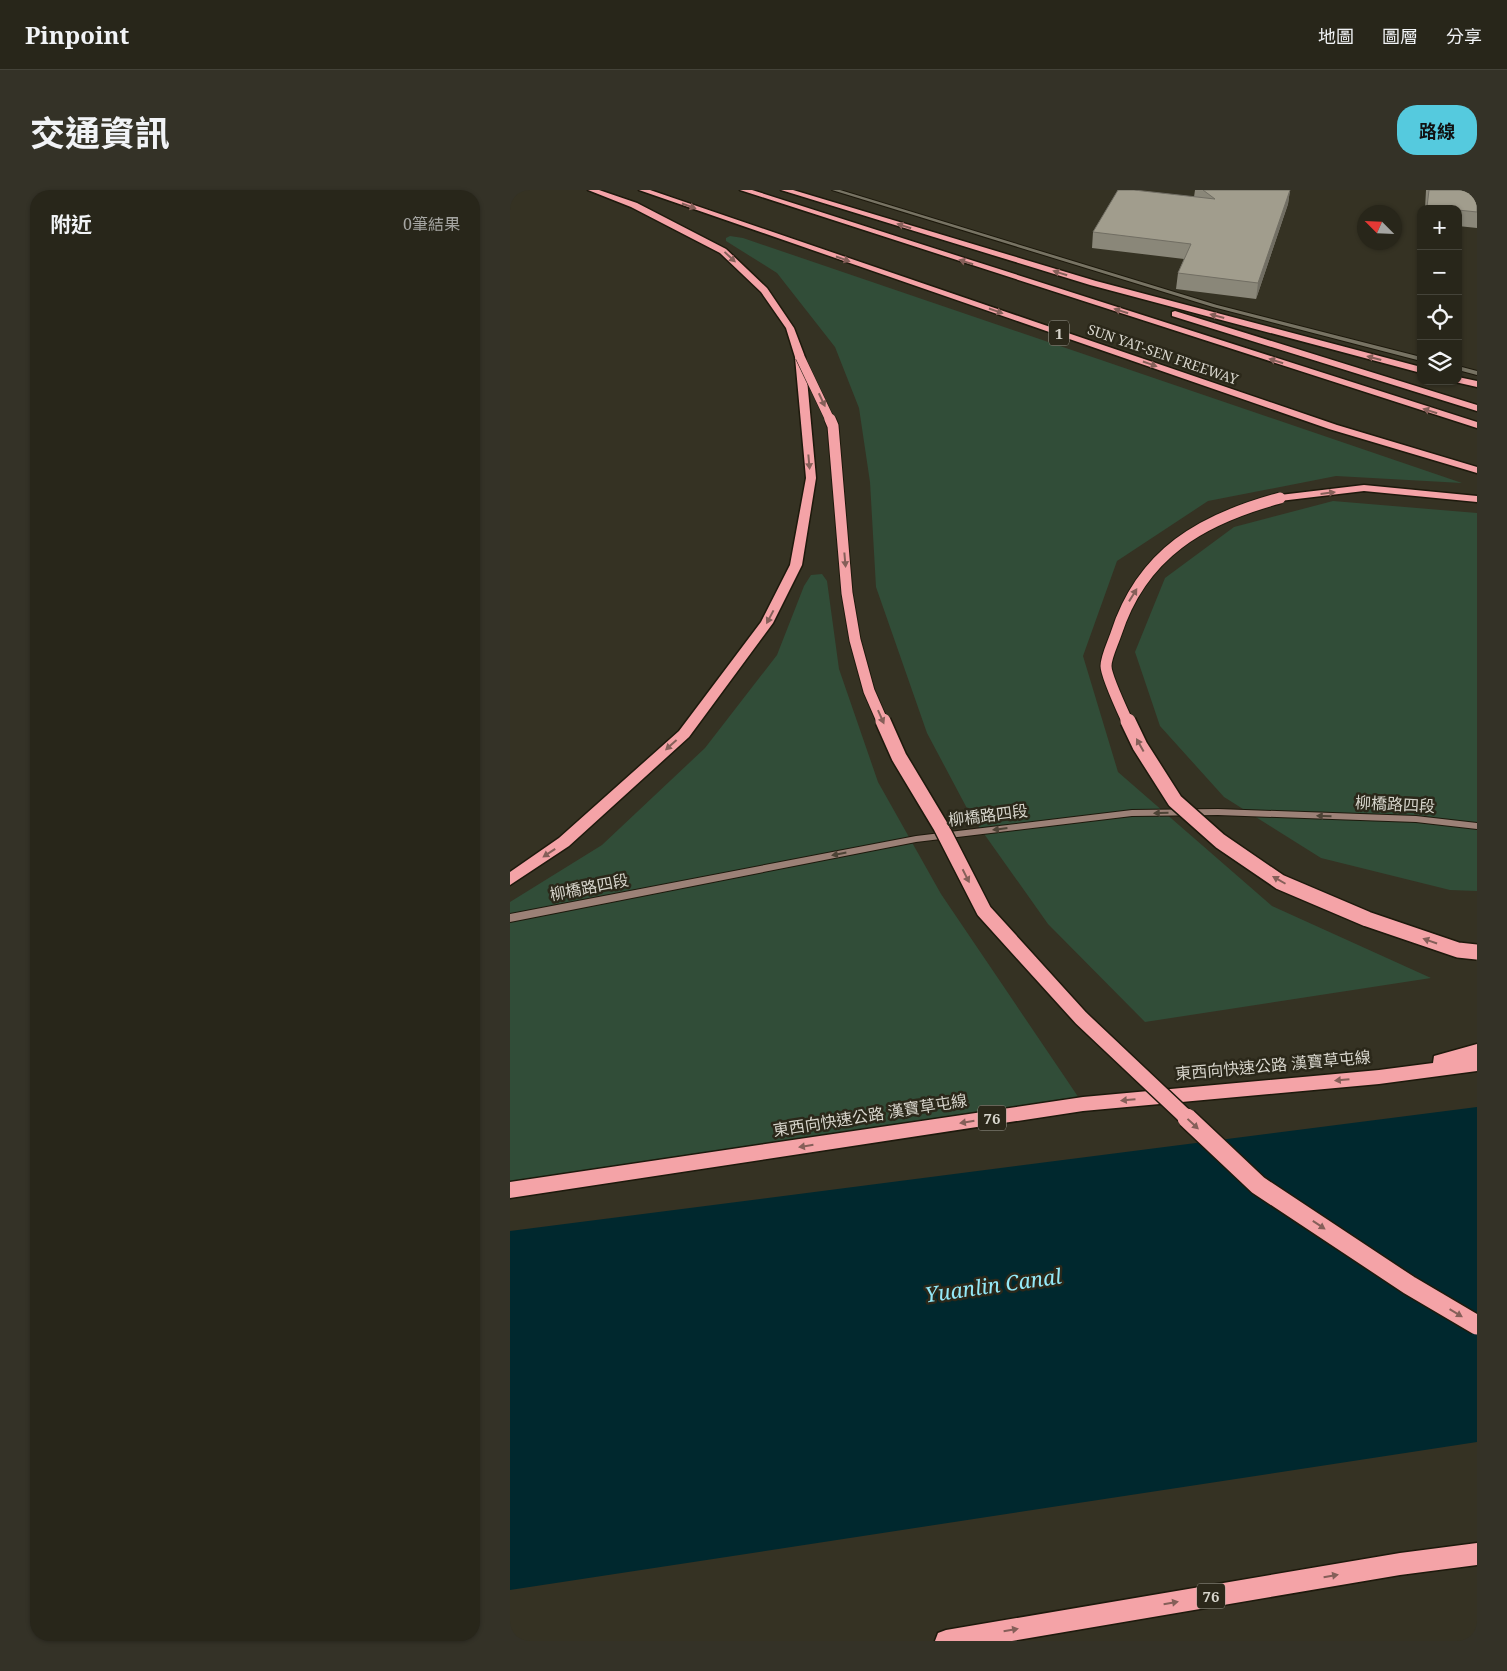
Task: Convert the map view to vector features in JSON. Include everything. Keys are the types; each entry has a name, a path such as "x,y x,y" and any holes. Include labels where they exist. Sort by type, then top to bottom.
{"highway":[{"path":"592,190 634,205 723,251 764,290 790,328 800,357 833,426 848,593 855,640 869,691 899,757 941,827 984,911 1081,1018 1258,1184 1409,1285 1477,1325"},
{"name":"SUN YAT-SEN FREEWAY","path":"643,190 1333,427 1477,470"},
{"name":"SUN YAT-SEN FREEWAY","path":"744,190 1477,425"},
{"path":"785,190 1093,282 1417,369"},
{"path":"1093,282 1187,318 1477,408"},
{"path":"510,879 564,842 684,734 767,623 796,565 811,478 800,357"},
{"path":"1462,381 1477,384"},
{"path":"1477,499 1364,488 1280,498 1251,506 1204,526 1174,546 1145,575 1124,609 1106,666 1121,708 1140,746 1174,801 1220,841 1280,882 1367,919 1458,950 1477,952"},
{"path":"1379,1077 1477,1051"},
{"name":"東西向快速公路 漢寶草屯線","path":"510,1190 1083,1104 1379,1077 1477,1064"},
{"name":"76","path":"946,1641 1400,1564 1477,1554"}],"main road":[{"name":"柳橋路四段","path":"510,918 916,839 1132,813 1218,812 1416,818 1477,826"}],"street":[{"path":"835,190 1215,306 1417,358"},
{"path":"1462,369 1477,373"}],"green space":[{"path":"730,236 743,238 1462,483 1336,476 1208,501 1117,561 1083,656 1118,772 1272,906 1431,978 1145,1022 1048,924 970,814 927,733 876,587 870,482 859,408 835,347 777,273 726,241 726,238"},
{"path":"1333,501 1477,513 1477,891 1450,890 1321,858 1224,797 1160,726 1135,652 1165,578 1234,527"},
{"path":"822,574 827,581 839,669 878,782 941,894 1083,1104 510,1190 510,902 602,845 705,748 777,655 804,586 811,575"}],"water":[{"name":"Yuanlin Canal","path":"1477,1107 1477,1442 510,1590 510,1231"}],"building":[{"path":"1118,190 1215,199 1203,190 1290,190 1258,283 1178,273 1191,244 1093,232"},
{"path":"1429,190 1477,190 1477,212 1462,210 1462,205 1427,205"}]}
